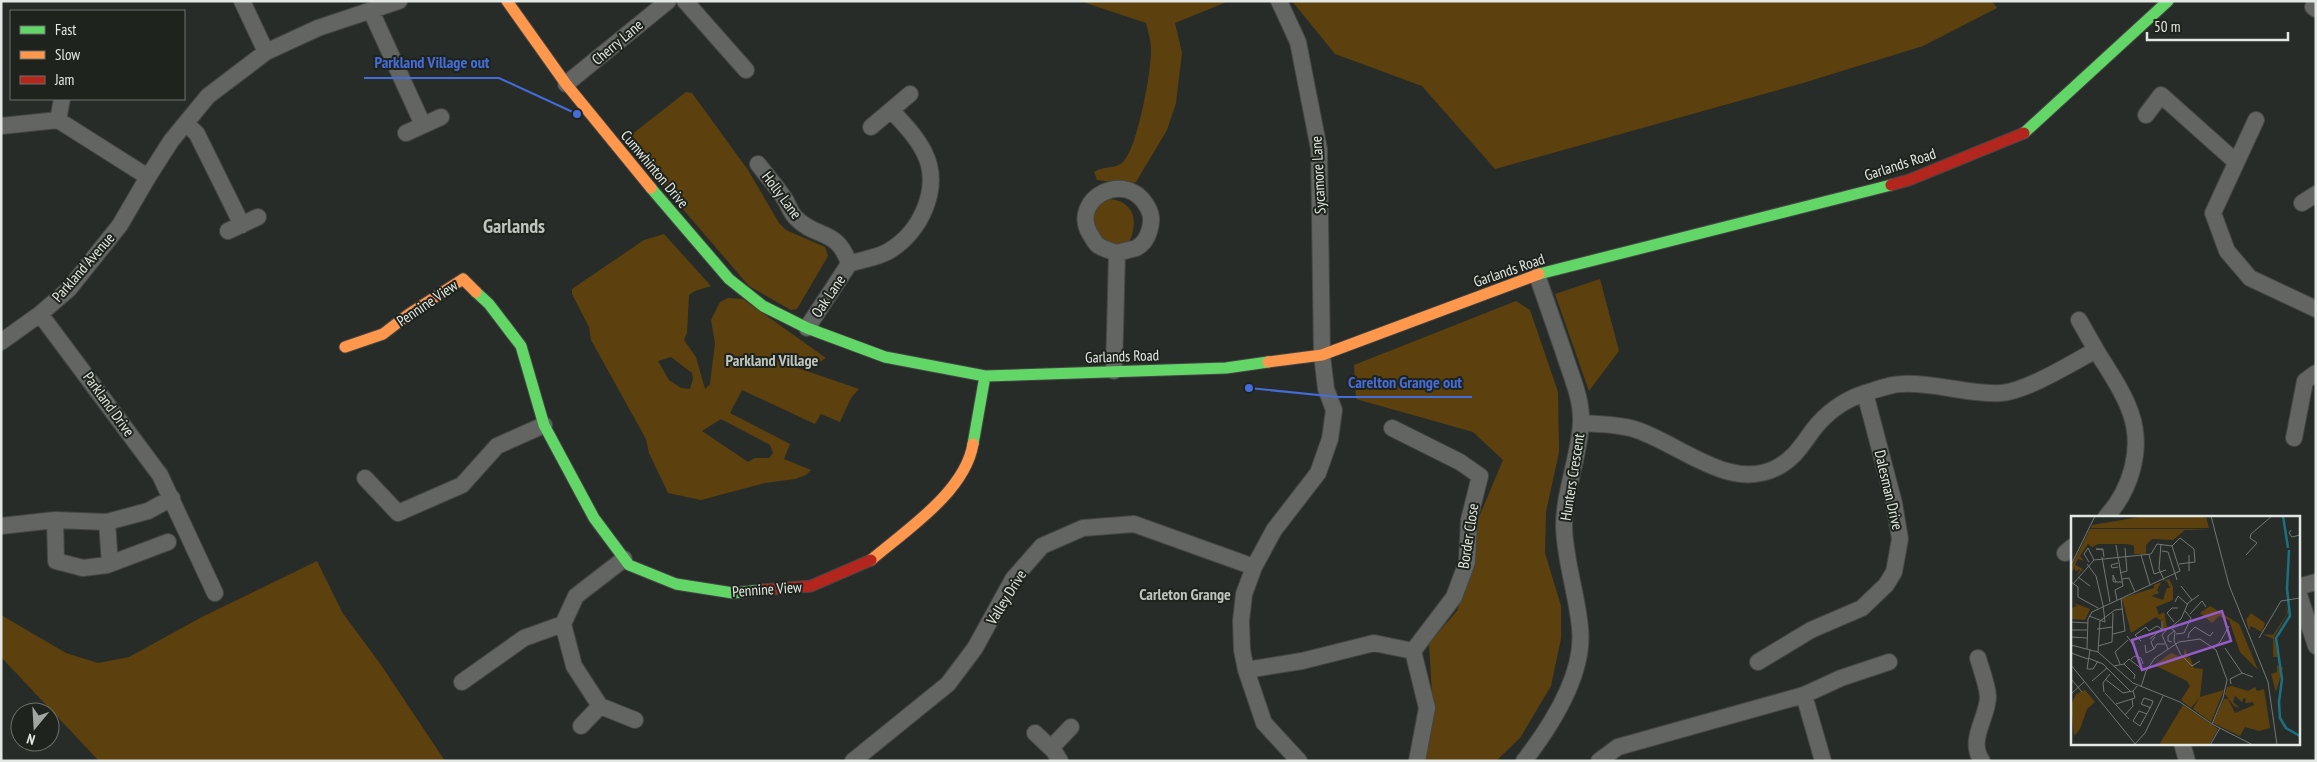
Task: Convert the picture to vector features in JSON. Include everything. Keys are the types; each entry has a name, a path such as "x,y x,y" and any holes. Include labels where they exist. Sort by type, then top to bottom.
{"street":[{"path":"242,1 266,52"},
{"name":"Parkland Avenue","path":"1,342 40,314 69,289 93,261 120,225 148,177 186,123 208,96 266,52 318,28 399,1"},
{"name":"Cumwhinton Drive","path":"507,1 566,84 728,279 763,306 807,328"},
{"name":"Cherry Lane","path":"566,84 668,1"},
{"path":"685,1 746,70"},
{"name":"Sycamore Lane","path":"1279,1 1298,42 1319,149 1322,355"},
{"name":"Garlands Road","path":"807,328 885,357 985,376 1226,368 1322,355 1537,275 1909,180 2022,135 2168,1"},
{"path":"371,11 422,125"},
{"path":"871,127 910,94"},
{"path":"2146,116 2161,94 2236,162"},
{"path":"58,120 62,100"},
{"name":"Oak Lane","path":"807,328 850,264 880,256 900,243 919,222 927,202 930,179 929,166 925,154 891,110"},
{"path":"406,133 441,117"},
{"path":"1,126 58,120 148,177"},
{"path":"2256,120 2213,213 2227,251 2250,278 2316,309"},
{"path":"186,123 198,134 235,228 258,217"},
{"name":"Holly Lane","path":"758,164 792,213 809,227 840,244 846,252 850,264"},
{"path":"1114,371 1117,253"},
{"name":"Hunters Crescent","path":"1524,761 1545,734 1562,704 1575,669 1581,630 1567,560 1564,528 1565,505 1581,424 1580,400 1537,275"},
{"name":"Pennine View","path":"345,347 383,334 409,314 463,279 489,304 520,346 544,425 594,518 629,565 676,584 733,593 811,586 871,560 935,505 959,480 971,457 985,376"},
{"name":"Parkland Drive","path":"40,314 160,475 215,593"},
{"path":"2079,320 2131,414 2136,442 2134,464 2121,500 2107,516"},
{"path":"1581,424 1634,429 1712,466 1735,474 1757,474 1776,468 1799,452 1814,430 1832,410 1852,397 1900,384 1920,384 1976,393 2004,393 2065,367 2096,350"},
{"path":"1299,761 1264,723 1246,670 1242,650 1241,621 1244,594 1254,567 1274,530 1314,478 1328,447 1333,428 1334,410 1326,389 1322,355"},
{"path":"2294,438 2305,381 2316,373"},
{"name":"Dalesman Drive","path":"1758,662 1811,630 1862,608 1886,586 1894,572 1900,539 1894,503 1864,393"},
{"path":"365,478 398,512 462,485 497,446 544,425"},
{"name":"Border Close","path":"1392,428 1460,462 1480,476 1469,520 1467,562 1454,597 1413,651"},
{"path":"1,526 55,520 107,522 148,511 172,498"},
{"path":"55,520 56,561 83,568 110,564 168,542"},
{"path":"107,522 110,564"},
{"name":"Valley Drive","path":"853,761 948,684 975,648 1013,579 1042,546 1083,528 1134,524 1254,567"},
{"path":"624,559 576,596 563,624 574,666 600,706 635,720"},
{"path":"2300,586 2316,582"},
{"path":"2300,598 2316,646"},
{"path":"462,682 524,638 563,624"},
{"path":"1246,670 1302,661 1374,643 1413,651 1427,708 1417,761"},
{"path":"1978,658 1988,694 1976,742 1977,754 1982,761"},
{"path":"1599,761 1618,747 1804,694 1841,678 1889,662"},
{"path":"1804,694 1823,761"},
{"path":"582,726 600,706"},
{"path":"1035,733 1055,754 1071,727"},
{"path":"2182,744 2187,761"}],"shaded area":[{"path":"1080,1 1229,1 1175,23 1182,53 1176,103 1167,130 1136,182 1129,184 1097,180 1094,172 1122,163 1128,156 1133,143 1143,109 1151,59 1146,23"},
{"path":"1292,1 1992,1 1997,8 1923,46 1803,83 1495,169 1422,86 1335,54"},
{"path":"686,92 692,93 748,170 779,223 786,230 825,247 828,256 797,309 791,310 749,286 639,158 626,139"},
{"path":"1108,199 1120,202 1129,208 1134,224 1132,236 1128,243 1118,247 1102,249 1087,210"},
{"path":"664,234 711,286 689,295 687,333 684,340 696,357 705,389 710,384 715,343 711,320 720,302 728,298 743,299 826,358 818,363 806,365 778,356 798,368 859,389 851,398 840,422 821,414 815,424 742,390 730,413 790,444 784,459 811,470 806,475 795,479 765,483 701,500 668,493 649,453 646,439 591,340 589,327 572,294 572,289 644,240","holes":["671,357 692,373 693,379 690,389 681,388 669,380 658,361","721,419 770,445 773,453 769,458 755,458 748,462 702,431"]},
{"path":"1600,279 1619,351 1589,391 1555,294"},
{"path":"1516,301 1530,310 1558,392 1559,452 1546,512 1545,553 1561,606 1561,638 1551,686 1520,738 1496,761 1422,761 1433,710 1429,643 1457,611 1470,573 1477,522 1503,460 1473,432 1356,399 1354,365"},
{"path":"317,561 342,612 381,665 445,761 99,761 60,720 60,702 43,702 1,657 1,615 66,653 98,663 129,657 202,617"}],"traffic: fast":[{"path":"2024,133 2168,1"},
{"path":"1539,274 1891,185"},
{"path":"651,188 729,279 763,306 807,328 885,357 985,376 1226,368 1268,362"},
{"path":"476,292 489,304 521,346 544,425 594,518 629,565 676,584 733,593 762,590"},
{"path":"973,444 985,376"}],"traffic: slow":[{"path":"507,1 566,84 651,188"},
{"path":"1268,362 1322,355 1539,274"},
{"path":"345,347 383,334 409,314 463,279 476,292"},
{"path":"871,560 917,523 946,494 959,478 968,462 973,444"}],"traffic: jam":[{"path":"1891,185 1909,180 2024,133"},
{"path":"762,590 811,586 871,560"}],"place":[{"name":"Parkland Village out","path":"577,114"},
{"name":"Carelton Grange out","path":"1249,388"}],"district":[{"name":"Garlands","path":"514,226"},
{"name":"Parkland Village","path":"772,360"},
{"name":"Carleton Grange","path":"1185,594"}]}
